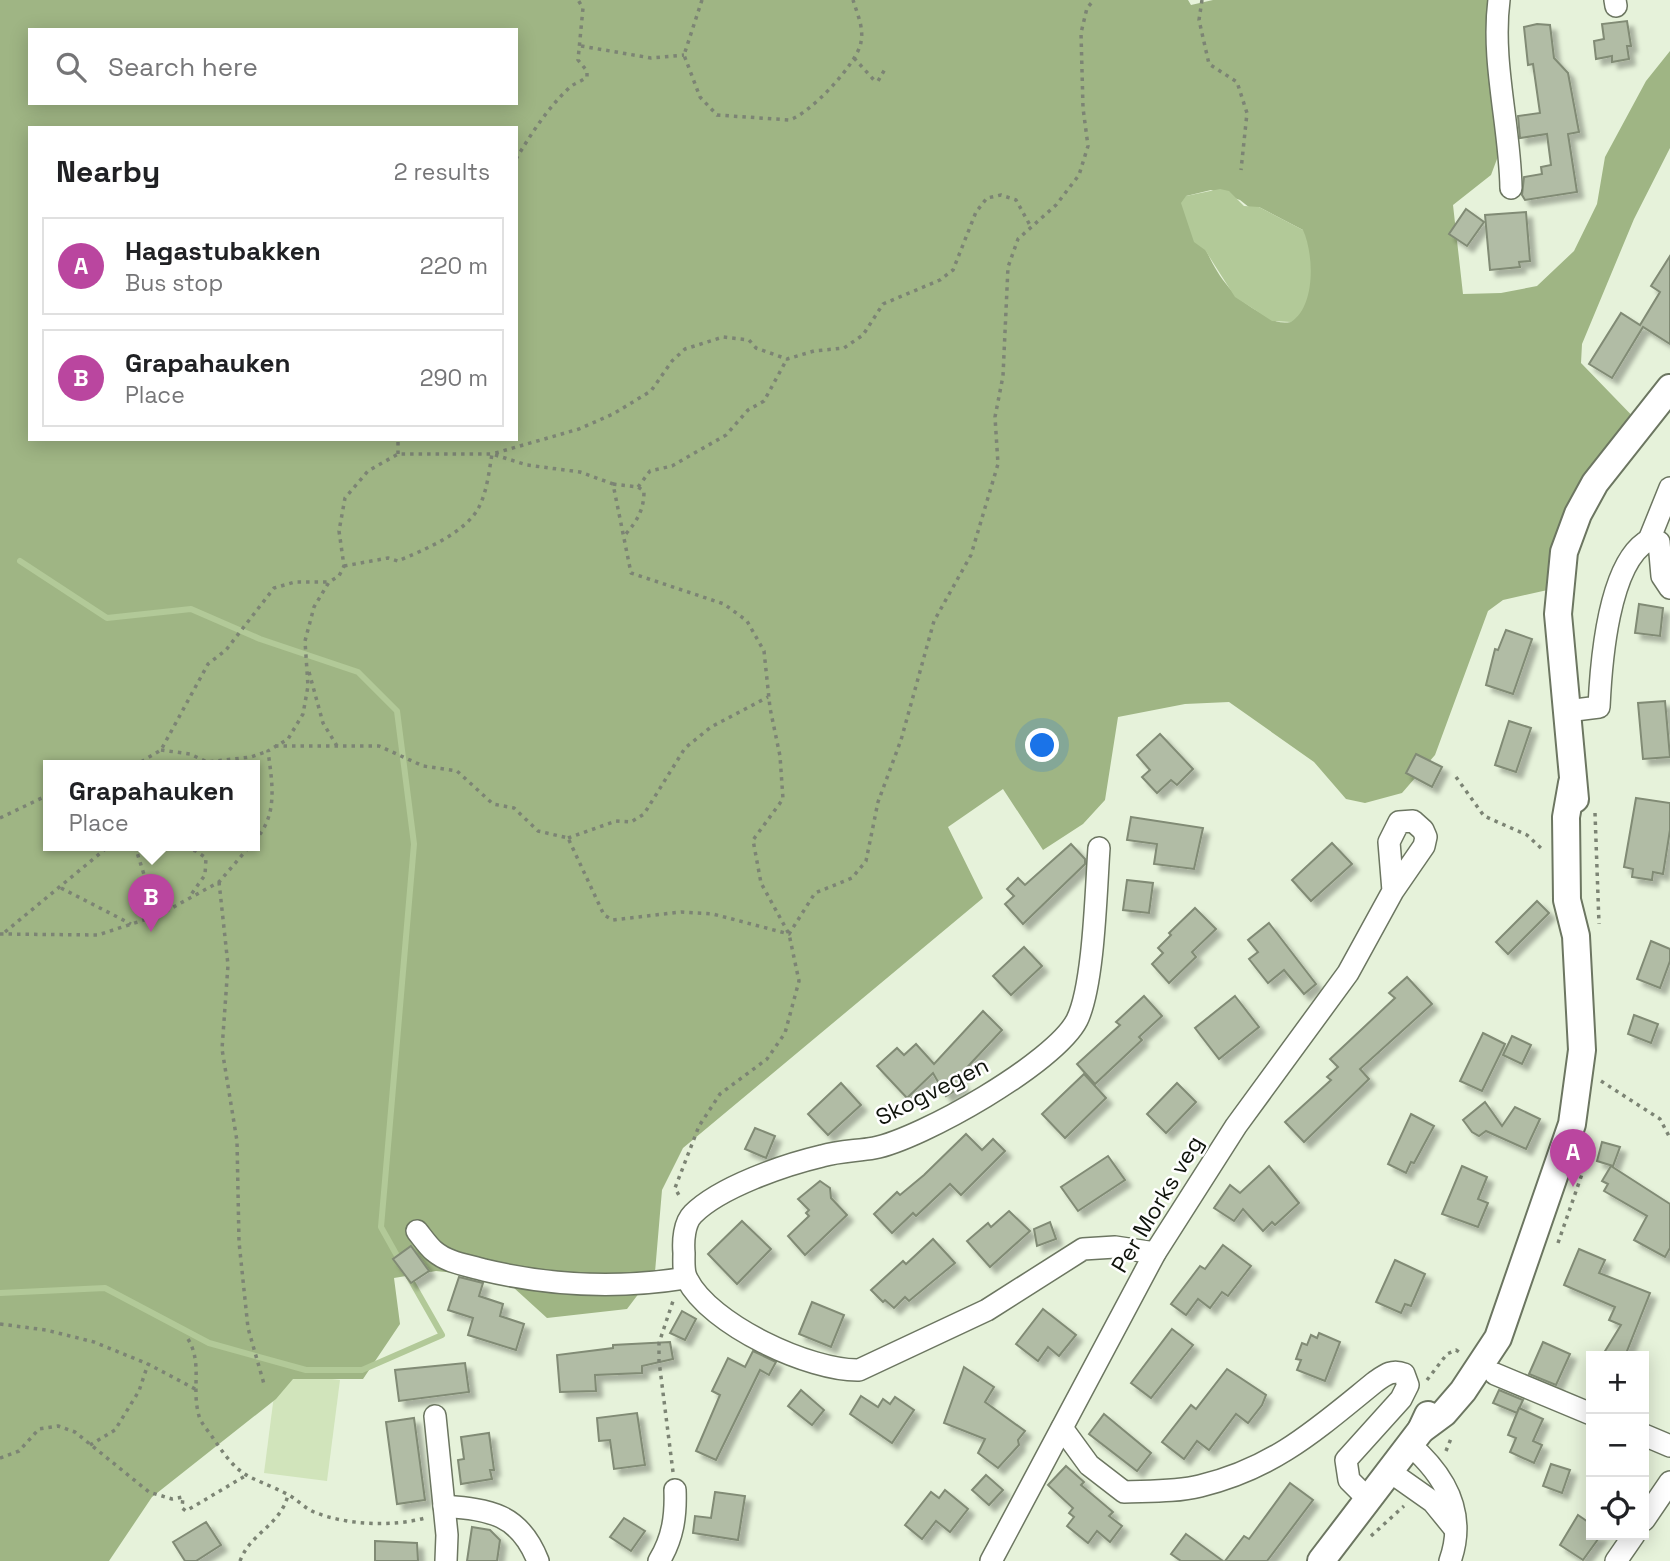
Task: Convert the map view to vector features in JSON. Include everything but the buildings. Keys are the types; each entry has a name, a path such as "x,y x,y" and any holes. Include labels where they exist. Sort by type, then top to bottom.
{"main road":[{"path":"1321,1561 1415,1437 1435,1402 1510,1299 1549,1198 1578,1097 1582,1051 1576,936 1567,901 1566,817 1572,783 1558,614 1560,574 1570,532 1595,483 1670,388"}],"street":[{"path":"1499,0 1496,28 1510,149 1511,188"},
{"path":"1670,488 1659,538 1662,576 1670,588"},
{"path":"1567,711 1599,708 1602,663 1622,576 1632,553 1659,538"},
{"name":"Skogvegen","path":"690,1216 716,1194 728,1189 822,1156 877,1148 922,1129 990,1094 1039,1062 1077,1021 1087,978 1098,848"},
{"name":"Per Morks veg","path":"990,1561 1154,1253 1236,1126 1349,973 1393,891"},
{"path":"690,1216 683,1240 686,1278 706,1303 741,1329 796,1356 841,1370 859,1370 987,1311 1083,1249 1115,1247 1154,1253"},
{"path":"417,1231 434,1251 452,1262 519,1278 583,1284 642,1285 686,1278"},
{"path":"1062,1428 1089,1465 1124,1493 1198,1487 1246,1473 1294,1448 1375,1382 1388,1373 1399,1372 1404,1374 1408,1385 1401,1399 1346,1460 1349,1479 1368,1499"},
{"path":"1495,1374 1586,1412"},
{"path":"435,1416 444,1506 446,1561"},
{"path":"1415,1437 1449,1490 1455,1529 1450,1561"},
{"path":"1649,1437 1670,1446"},
{"path":"1389,1471 1433,1502 1455,1529"},
{"path":"1649,1513 1670,1482"},
{"path":"659,1561 671,1538 676,1514 675,1490"},
{"path":"444,1506 486,1510 511,1521 529,1543 538,1561"},
{"path":"1616,1561 1631,1540"}],"path":[{"path":"518,156 533,131 555,104 571,86 587,77 587,71 578,60 583,8 578,0"},
{"path":"702,0 684,55 700,97 718,115 768,120 798,118 854,58 862,43 860,21 853,0"},
{"path":"789,934 815,893 852,877 866,861 878,802 901,740 934,621 971,555 998,464 995,417 1003,376 1008,267 1018,239 1056,205 1079,176 1088,146 1083,107 1081,33 1087,8 1094,0"},
{"path":"1202,0 1199,20 1209,64 1237,82 1247,113 1241,170"},
{"path":"581,46 651,58 684,55"},
{"path":"854,58 874,80 878,81 885,69"},
{"path":"225,760 251,757 268,751 288,739 303,714 308,686 305,640 314,607 330,582 340,576 344,566 340,531 345,498 368,471 398,454 492,454 579,429 613,414 651,391 672,361 685,349 723,337 750,340 756,348 788,359 814,351 844,348 863,335 883,304 940,280 953,270 976,212 987,198 1001,195 1016,200 1031,227"},
{"path":"638,487 650,471 672,466 726,435 748,410 764,401 788,359"},
{"path":"398,441 398,454"},
{"path":"492,454 527,465 580,472 613,484 638,487 644,491 644,504 636,523 625,535"},
{"path":"344,566 388,558 398,561 457,529 478,510 486,489 492,454"},
{"path":"613,484 631,573 724,604 747,621 764,651 768,697 780,756 783,799 753,840 761,883 789,934 799,981 785,1033 767,1059 720,1094 699,1126 674,1188 690,1216"},
{"path":"144,760 162,750 202,672 226,650 274,588 295,582 330,582"},
{"path":"307,667 323,723 337,746"},
{"path":"275,746 379,746 423,766 457,771 493,804 514,808 538,831 568,838 616,821 631,822 644,814 685,748 711,727 768,697"},
{"path":"162,750 190,754 203,760"},
{"path":"260,835 273,804 268,751"},
{"path":"1456,777 1484,816 1527,835 1546,855"},
{"path":"0,818 43,797"},
{"path":"568,838 604,915 613,920 681,912 713,914 789,934"},
{"path":"2,934 104,851"},
{"path":"137,851 147,884 152,917"},
{"path":"189,898 205,876 206,858 197,851"},
{"path":"2,934 99,935 152,917 219,882 246,851"},
{"path":"219,882 228,965 222,1049 237,1141 239,1242 248,1328 264,1384"},
{"path":"61,888 131,924"},
{"path":"1601,1081 1660,1119 1670,1138"},
{"path":"675,1490 659,1371 659,1343 668,1311 686,1278"},
{"path":"0,1324 46,1330 94,1342 148,1364 197,1390"},
{"path":"188,1339 198,1354 199,1417 234,1469 288,1495 313,1512 344,1520 388,1523 430,1516 444,1506"},
{"path":"1424,1382 1447,1354 1456,1350 1460,1352"},
{"path":"90,1445 115,1430 139,1391 148,1364"},
{"path":"0,1458 19,1451 39,1429 58,1426 75,1432 149,1492 172,1499 183,1497 183,1508 186,1511 203,1498 245,1476"},
{"path":"240,1561 246,1545 285,1508 288,1495"},
{"path":"1365,1543 1411,1499"}],"shaded area":[{"path":"0,0 1188,0 1191,5 1213,0 1499,0 1503,143 1491,175 1453,205 1463,294 1501,293 1537,286 1574,251 1597,204 1605,157 1646,81 1670,51 1670,148 1634,219 1582,344 1581,363 1644,428 1615,453 1552,589 1503,600 1488,611 1435,755 1402,793 1365,803 1346,799 1314,762 1229,702 1185,704 1118,717 1105,800 1083,824 1043,850 1003,789 948,827 983,898 683,1148 662,1190 655,1272 627,1309 547,1318 503,1278 436,1271 394,1278 400,1324 363,1379 293,1379 276,1399 152,1497 109,1561 0,1561","holes":["1211,190 1240,200 1250,208 1259,207 1303,230 1291,322 1272,319 1245,303 1221,278 1205,247 1186,196"]},
{"path":"1220,189 1229,191 1244,206 1259,207 1303,230 1311,265 1309,292 1299,314 1291,322 1272,321 1235,297 1205,250 1194,242 1181,203 1186,196"},
{"path":"277,1372 340,1380 327,1481 264,1473"}],"waterway":[{"path":"20,561 107,618 191,609 260,639 358,672 397,711 414,844 381,1227 400,1261"},
{"path":"0,1293 105,1288 209,1343 306,1370 362,1370 442,1335 409,1277"}],"place":[{"name":"Grapahauken","path":"151,932"},
{"name":"Hagastubakken","path":"1573,1187"}]}
